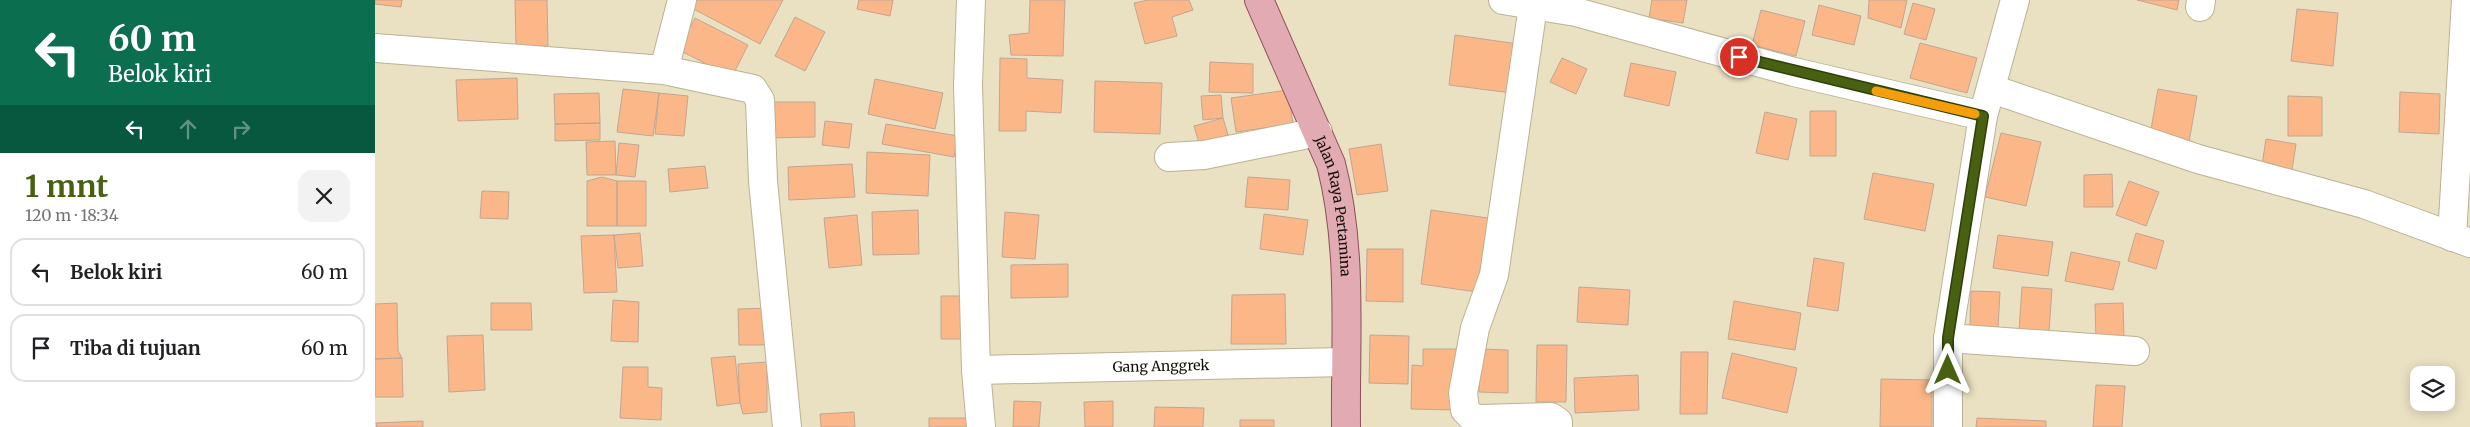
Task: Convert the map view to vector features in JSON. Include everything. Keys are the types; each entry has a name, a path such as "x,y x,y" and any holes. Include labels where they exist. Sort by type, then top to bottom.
{"main road":[{"name":"Jalan Raya Pertamina","path":"1259,0 1318,132 1331,164 1338,191 1345,241 1346,427"}],"street":[{"path":"664,70 682,0"},
{"path":"971,0 969,84 976,370 981,427"},
{"path":"1503,0 1533,6 1578,6 1794,72 1983,116"},
{"path":"1948,427 1948,338 1983,116 2015,0"},
{"path":"1533,6 1494,275 1475,328 1463,393 1465,410 1472,417 1480,419 1551,418 1558,422 1558,427"},
{"path":"1992,89 2198,159 2364,204 2461,240 2467,17"},
{"path":"375,48 664,70 753,89 760,100 763,181 787,427"},
{"path":"1169,157 1203,155 1318,132"},
{"path":"1948,338 2135,351"},
{"name":"Gang Anggrek","path":"976,370 1345,362"}],"building":[{"path":"375,0 402,0 401,7 375,4"},
{"path":"515,0 547,0 548,46 516,47"},
{"path":"688,0 783,0 760,44 686,5"},
{"path":"859,0 893,0 890,16 857,9"},
{"path":"1030,0 1065,0 1063,56 1011,55 1009,35 1029,33"},
{"path":"1148,0 1189,0 1193,10 1172,17 1177,36 1145,44 1134,3"},
{"path":"1652,0 1687,0 1683,23 1649,18"},
{"path":"1869,0 1907,0 1901,28 1868,18"},
{"path":"2137,0 2179,0 2177,10"},
{"path":"1913,3 1935,9 1926,40 1904,34"},
{"path":"1819,5 1861,16 1854,45 1812,35"},
{"path":"2297,9 2338,13 2333,66 2291,61"},
{"path":"1761,10 1805,21 1796,56 1752,45"},
{"path":"795,17 825,32 805,71 775,56"},
{"path":"695,18 748,45 732,77 679,50"},
{"path":"1455,35 1518,44 1512,93 1449,85"},
{"path":"1920,43 1977,58 1967,93 1910,78"},
{"path":"1000,58 1027,59 1027,78 1063,80 1061,113 1026,111 1026,131 999,131"},
{"path":"1562,58 1587,69 1576,94 1550,82"},
{"path":"1210,62 1253,64 1253,93 1209,92"},
{"path":"1631,63 1676,72 1669,106 1624,96"},
{"path":"517,78 518,119 458,121 456,80"},
{"path":"875,79 943,93 935,129 868,114"},
{"path":"1095,81 1162,83 1160,134 1094,132"},
{"path":"623,89 659,93 653,136 617,132"},
{"path":"2158,89 2197,96 2188,148 2149,141"},
{"path":"1288,90 1293,124 1236,132 1231,98"},
{"path":"2400,92 2440,94 2439,134 2399,132"},
{"path":"599,93 600,123 555,124 554,94"},
{"path":"659,93 688,96 684,136 655,134"},
{"path":"1221,95 1223,118 1203,120 1201,96"},
{"path":"2288,96 2322,97 2322,136 2288,136"},
{"path":"764,102 815,102 815,137 764,138"},
{"path":"1810,111 1836,111 1836,156 1810,156"},
{"path":"1765,112 1797,119 1788,160 1756,153"},
{"path":"1223,118 1228,135 1199,143 1194,126"},
{"path":"825,121 852,124 849,148 822,145"},
{"path":"600,123 600,140 555,141 555,124"},
{"path":"886,124 958,136 954,157 882,144"},
{"path":"2001,133 2041,142 2026,206 1985,197"},
{"path":"2266,139 2296,144 2291,177 2261,172"},
{"path":"615,141 616,175 587,175 586,142"},
{"path":"619,143 639,145 635,177 616,175"},
{"path":"1381,144 1388,191 1357,195 1349,149"},
{"path":"867,152 930,155 928,196 866,193"},
{"path":"852,164 855,197 789,200 788,167"},
{"path":"705,166 708,188 670,192 668,169"},
{"path":"1873,173 1934,184 1925,231 1864,219"},
{"path":"2112,174 2113,207 2084,207 2084,175"},
{"path":"602,177 617,181 617,226 587,226 587,181"},
{"path":"1248,177 1290,180 1288,210 1245,207"},
{"path":"617,181 646,181 646,226 617,226"},
{"path":"2129,181 2159,192 2146,226 2116,215"},
{"path":"482,191 509,192 508,219 480,218"},
{"path":"918,210 919,254 873,255 872,212"},
{"path":"1431,210 1488,218 1477,292 1421,284"},
{"path":"1005,212 1039,215 1035,259 1002,257"},
{"path":"1264,214 1308,220 1303,255 1260,249"},
{"path":"857,215 862,265 829,268 824,218"},
{"path":"640,233 643,266 618,268 614,235"},
{"path":"2136,233 2164,241 2156,269 2128,261"},
{"path":"614,235 617,292 584,293 581,236"},
{"path":"1998,235 2053,242 2048,276 1993,268"},
{"path":"1367,249 1403,249 1403,302 1366,301"},
{"path":"2071,252 2120,262 2113,290 2065,281"},
{"path":"1814,258 1844,263 1838,311 1807,306"},
{"path":"1068,264 1068,297 1011,298 1011,265"},
{"path":"1579,287 1630,290 1628,325 1577,322"},
{"path":"2022,287 2052,289 2049,332 2019,330"},
{"path":"1971,291 2000,292 1998,328 1970,327"},
{"path":"1285,294 1286,344 1231,344 1232,295"},
{"path":"941,296 966,296 966,339 941,339"},
{"path":"613,300 639,302 638,342 611,341"},
{"path":"1734,301 1801,313 1795,350 1728,339"},
{"path":"397,303 398,351 402,358 375,359 375,304"},
{"path":"491,303 531,303 532,330 491,330"},
{"path":"2123,303 2124,339 2096,340 2095,304"},
{"path":"772,308 773,345 739,345 738,309"},
{"path":"483,335 485,390 449,392 447,336"},
{"path":"1370,335 1409,336 1408,384 1369,383"},
{"path":"1537,345 1567,345 1566,402 1536,402"},
{"path":"1423,349 1463,349 1455,410 1411,409 1412,365 1423,366"},
{"path":"1480,349 1508,350 1508,393 1479,392"},
{"path":"1681,352 1708,352 1707,414 1680,414"},
{"path":"1732,353 1797,368 1787,413 1722,398"},
{"path":"735,356 740,403 717,406 711,358"},
{"path":"402,358 403,397 375,397 375,359"},
{"path":"767,362 767,412 743,414 740,403 738,364"},
{"path":"623,367 648,367 648,387 662,388 661,420 620,418"},
{"path":"1638,375 1639,410 1575,413 1574,378"},
{"path":"1881,379 1932,380 1932,427 1880,427"},
{"path":"2096,385 2125,386 2122,427 2093,427"},
{"path":"1014,401 1041,402 1039,427 1013,427"},
{"path":"1113,401 1113,427 1085,427 1084,402"},
{"path":"1155,407 1204,408 1203,427 1154,427"},
{"path":"854,412 855,427 821,427 820,414"},
{"path":"929,418 974,418 974,427 929,427"},
{"path":"1977,418 2046,421 2046,427 1976,427"},
{"path":"1240,420 1274,420 1274,427 1240,427"},
{"path":"423,421 423,427 377,427 376,423"}],"slow traffic":[{"path":"1876,91 1975,114"}],"route":[{"path":"1739,57 1794,72 1983,116 1948,338 1948,370"}]}
